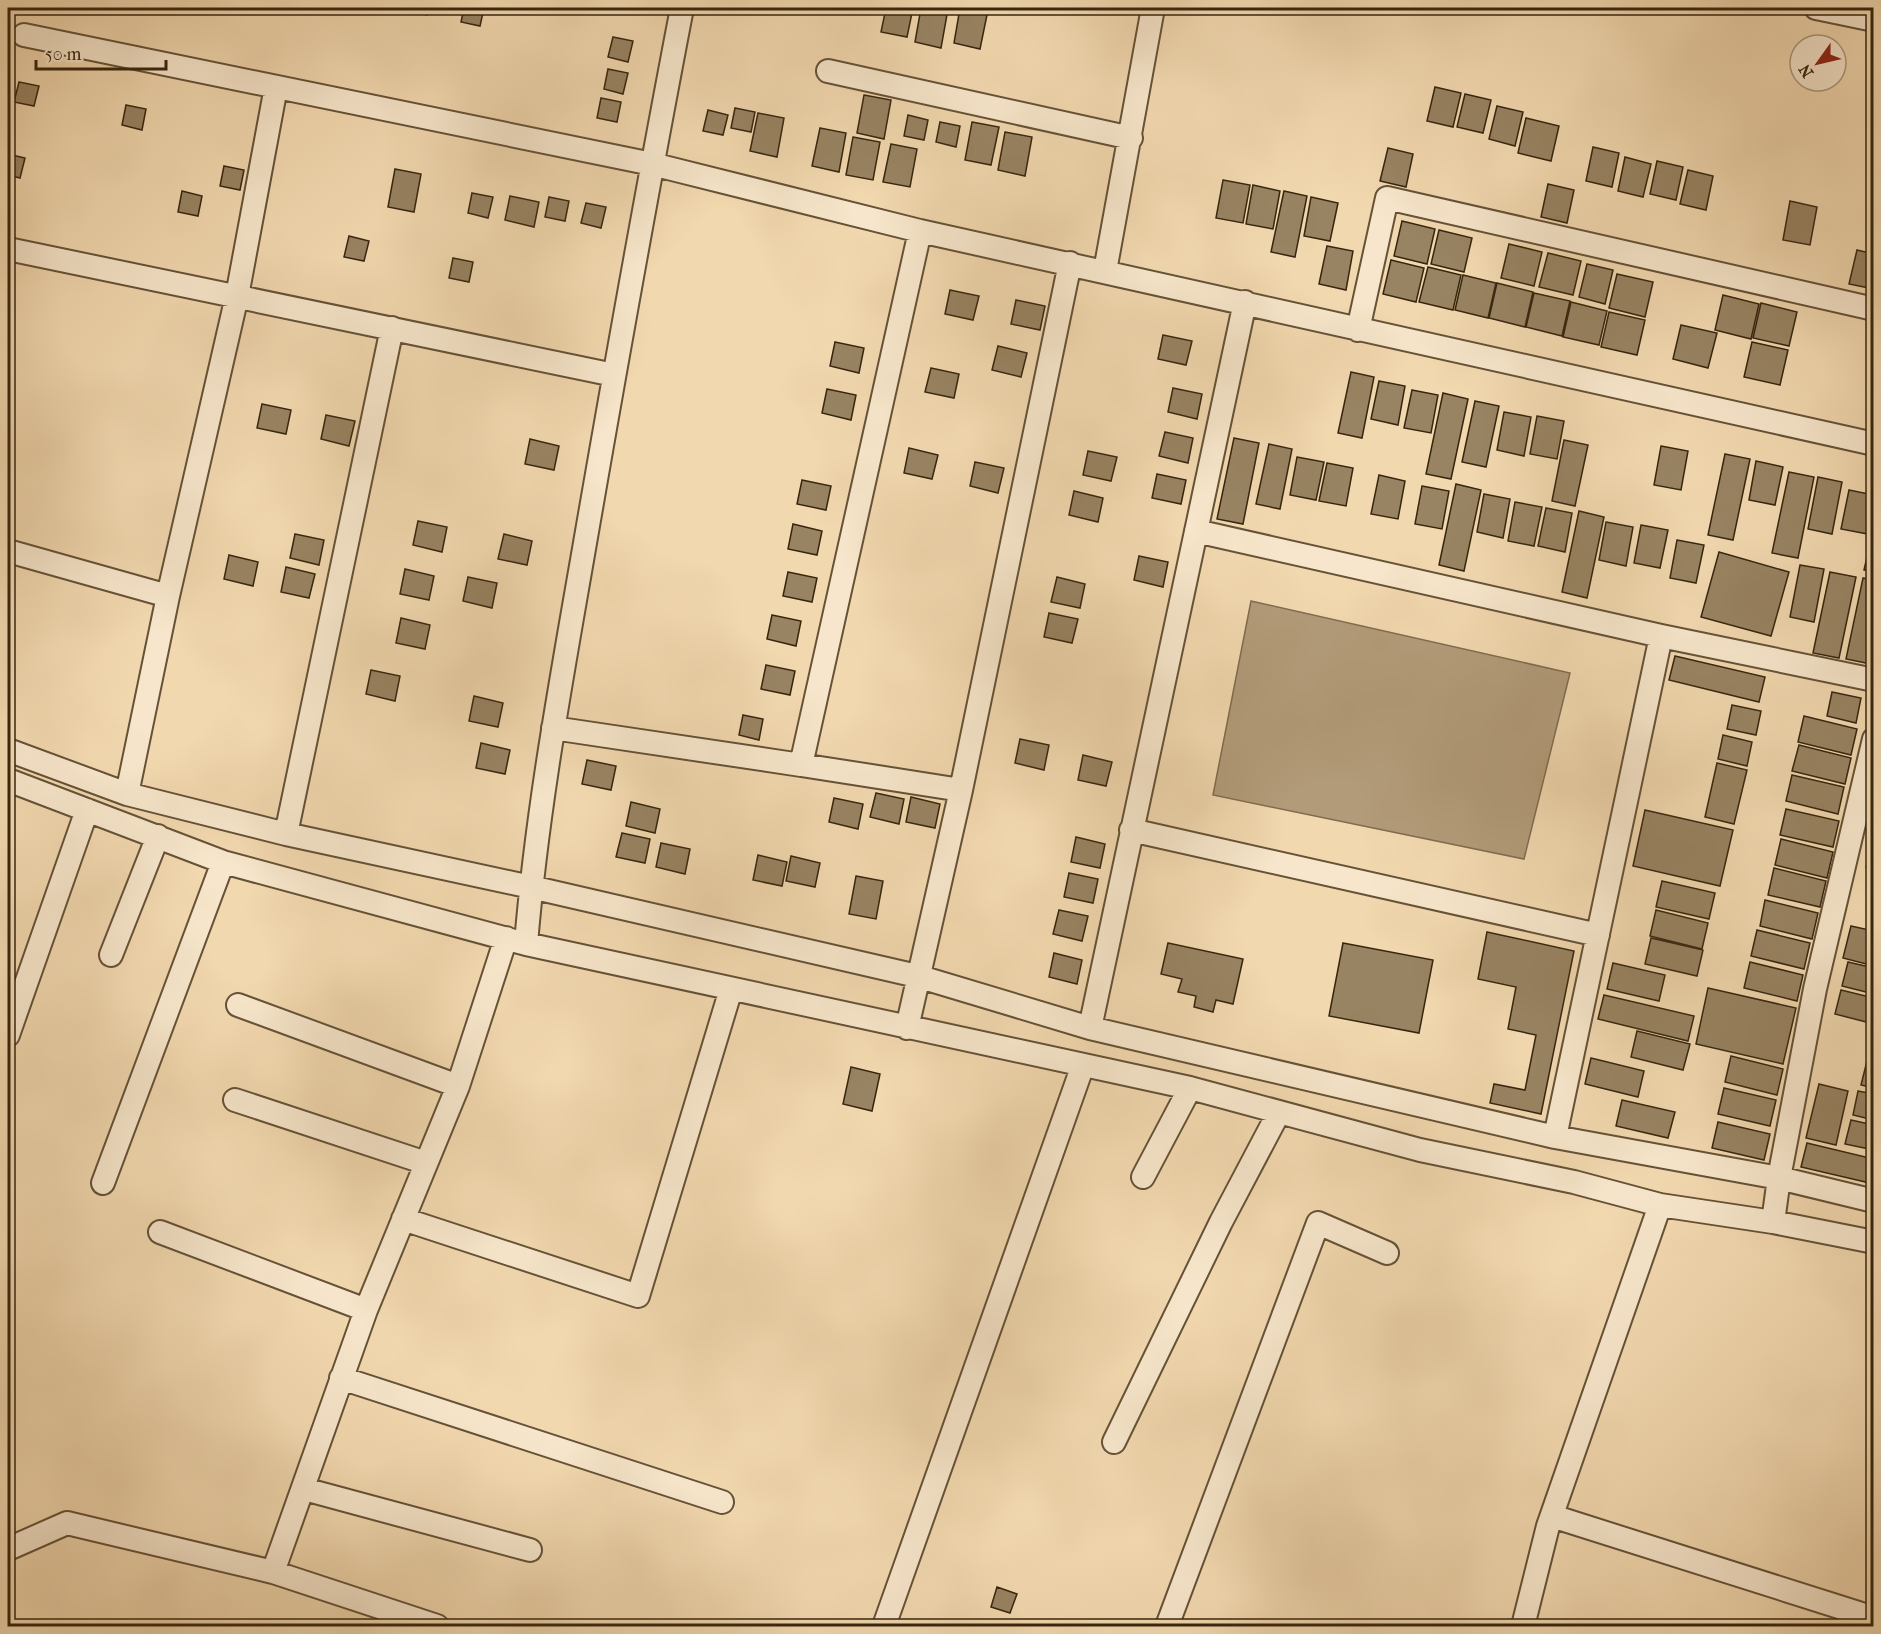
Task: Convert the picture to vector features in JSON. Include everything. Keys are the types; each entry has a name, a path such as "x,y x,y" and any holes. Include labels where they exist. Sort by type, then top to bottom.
{"street":[{"path":"273,1572 366,1310 516,941 531,887 554,728 614,375 682,8"},
{"path":"1105,271 1153,8"},
{"path":"1816,8 1874,20"},
{"path":"24,35 652,164 920,231 1874,444"},
{"path":"828,71 1131,138"},
{"path":"127,794 168,596 237,296 276,87"},
{"path":"1358,330 1387,198 1874,309"},
{"path":"801,765 920,231"},
{"path":"8,249 614,375"},
{"path":"907,1028 961,790 1070,263"},
{"path":"1090,1028 1245,302"},
{"path":"286,834 392,328"},
{"path":"1196,531 1661,636 1874,680"},
{"path":"8,551 168,596"},
{"path":"1555,1137 1661,636"},
{"path":"554,728 961,790"},
{"path":"1773,1222 1779,1178 1815,989 1874,739"},
{"path":"8,750 127,794 286,834 531,887 917,976 1090,1028 1555,1137 1779,1178 1874,1202"},
{"path":"9,784 87,810 223,862 516,941 1190,1088 1420,1150 1574,1182 1660,1204 1773,1222 1874,1242"},
{"path":"8,1035 87,810"},
{"path":"1131,830 1598,935"},
{"path":"111,954 158,836"},
{"path":"103,1183 223,862"},
{"path":"403,1219 638,1296 731,989"},
{"path":"238,1005 458,1086"},
{"path":"884,1626 1083,1065"},
{"path":"1143,1177 1190,1088"},
{"path":"235,1100 426,1163"},
{"path":"1114,1442 1221,1222 1280,1112"},
{"path":"1523,1626 1552,1516 1660,1204"},
{"path":"1167,1626 1318,1223 1387,1252"},
{"path":"160,1232 366,1310"},
{"path":"341,1378 722,1502"},
{"path":"304,1489 530,1550"},
{"path":"1552,1516 1874,1618"},
{"path":"8,1549 67,1523 273,1572 437,1626"}],"shaded area":[{"path":"1251,601 1570,673 1524,859 1213,795"}],"building":[{"path":"408,8 429,8 427,15 407,11"},
{"path":"464,8 484,8 480,26 461,22"},
{"path":"886,8 913,8 907,37 881,32"},
{"path":"921,8 948,9 941,48 915,42"},
{"path":"960,8 988,10 980,49 954,43"},
{"path":"613,37 633,41 628,62 608,57"},
{"path":"608,69 628,73 623,94 604,89"},
{"path":"19,82 39,86 34,106 14,102"},
{"path":"1435,87 1461,93 1453,127 1427,121"},
{"path":"1465,94 1491,100 1483,133 1457,127"},
{"path":"864,95 891,100 884,139 857,133"},
{"path":"601,98 621,102 617,122 597,118"},
{"path":"126,105 146,109 142,130 122,125"},
{"path":"1497,106 1523,112 1515,146 1489,139"},
{"path":"735,108 755,112 751,132 731,128"},
{"path":"708,110 728,115 723,135 703,131"},
{"path":"758,113 784,118 777,157 750,151"},
{"path":"908,115 928,120 924,140 904,136"},
{"path":"1526,118 1559,126 1551,161 1518,153"},
{"path":"940,122 960,126 956,147 936,142"},
{"path":"972,122 999,127 991,165 965,160"},
{"path":"820,128 846,133 839,172 812,166"},
{"path":"1005,132 1032,137 1025,176 998,170"},
{"path":"853,137 880,142 873,180 846,175"},
{"path":"891,144 917,149 910,187 883,182"},
{"path":"1593,147 1619,153 1612,187 1586,181"},
{"path":"1388,148 1413,154 1406,187 1380,181"},
{"path":"8,154 25,158 20,178 8,175"},
{"path":"1625,157 1651,164 1643,197 1618,191"},
{"path":"1657,161 1683,167 1676,200 1650,194"},
{"path":"224,166 244,170 240,190 220,186"},
{"path":"395,169 421,174 414,212 388,207"},
{"path":"1688,170 1713,176 1706,210 1680,204"},
{"path":"1223,180 1250,185 1243,223 1216,218"},
{"path":"1548,184 1574,190 1567,223 1541,217"},
{"path":"1253,185 1280,191 1273,229 1246,224"},
{"path":"182,191 202,196 198,216 178,212"},
{"path":"1284,191 1307,196 1295,257 1271,252"},
{"path":"472,193 493,197 488,218 468,213"},
{"path":"510,196 539,202 534,227 505,220"},
{"path":"549,197 569,201 565,221 545,217"},
{"path":"1311,197 1338,203 1330,241 1304,236"},
{"path":"1790,201 1817,207 1810,245 1783,240"},
{"path":"586,203 606,207 601,228 581,223"},
{"path":"1402,221 1435,229 1427,264 1394,256"},
{"path":"1439,230 1472,238 1464,272 1431,264"},
{"path":"349,236 369,241 364,261 344,257"},
{"path":"1509,244 1542,252 1534,286 1501,278"},
{"path":"1327,246 1353,251 1346,290 1319,284"},
{"path":"1857,250 1874,254 1874,289 1849,284"},
{"path":"1548,253 1581,261 1573,295 1539,287"},
{"path":"453,258 473,262 469,282 449,278"},
{"path":"1391,260 1424,268 1416,302 1383,294"},
{"path":"1587,264 1613,270 1605,304 1579,297"},
{"path":"1428,267 1461,275 1453,310 1419,302"},
{"path":"1617,274 1653,282 1645,317 1609,308"},
{"path":"1463,275 1496,283 1488,318 1455,310"},
{"path":"1497,283 1533,292 1525,327 1489,318"},
{"path":"950,290 979,296 973,320 945,314"},
{"path":"1534,293 1570,301 1562,336 1526,327"},
{"path":"1723,295 1759,304 1751,339 1715,330"},
{"path":"1016,300 1045,306 1040,330 1011,324"},
{"path":"1571,302 1607,311 1599,345 1563,337"},
{"path":"1761,303 1797,312 1789,346 1753,338"},
{"path":"1609,312 1645,320 1637,355 1601,347"},
{"path":"1681,325 1717,333 1708,368 1673,359"},
{"path":"1163,335 1192,341 1186,365 1158,359"},
{"path":"835,342 864,348 859,373 830,366"},
{"path":"1752,342 1788,350 1780,385 1744,377"},
{"path":"998,346 1027,353 1021,377 992,370"},
{"path":"931,368 959,374 954,398 925,392"},
{"path":"1351,372 1374,377 1362,438 1338,433"},
{"path":"1379,381 1405,386 1398,425 1371,419"},
{"path":"1173,388 1202,394 1197,419 1168,412"},
{"path":"827,389 856,395 851,420 822,413"},
{"path":"1412,390 1438,395 1431,433 1404,428"},
{"path":"1443,393 1468,399 1451,479 1426,474"},
{"path":"1475,401 1499,406 1486,467 1462,462"},
{"path":"262,404 291,410 286,434 257,428"},
{"path":"1504,412 1531,417 1524,456 1497,450"},
{"path":"326,415 355,421 349,446 321,439"},
{"path":"1537,416 1564,421 1557,459 1530,454"},
{"path":"1165,432 1193,438 1188,463 1159,456"},
{"path":"1234,438 1259,443 1243,524 1217,519"},
{"path":"530,439 559,446 554,470 525,464"},
{"path":"1564,440 1588,445 1575,506 1552,501"},
{"path":"1269,444 1292,449 1280,509 1256,504"},
{"path":"1661,446 1688,451 1681,490 1654,485"},
{"path":"909,448 938,455 932,479 904,473"},
{"path":"1088,451 1117,457 1111,481 1083,475"},
{"path":"1725,454 1750,459 1733,540 1708,535"},
{"path":"1297,457 1324,462 1316,500 1290,495"},
{"path":"1756,461 1783,467 1775,505 1749,500"},
{"path":"975,462 1004,468 998,493 970,486"},
{"path":"1327,463 1353,468 1346,506 1319,501"},
{"path":"1789,472 1814,477 1798,558 1772,553"},
{"path":"1157,474 1186,480 1181,504 1152,498"},
{"path":"1379,475 1405,481 1398,519 1371,514"},
{"path":"1818,477 1842,482 1832,534 1808,529"},
{"path":"802,480 831,486 826,510 797,504"},
{"path":"1456,484 1481,490 1464,571 1439,565"},
{"path":"1422,486 1449,491 1442,529 1415,524"},
{"path":"1849,490 1874,495 1868,534 1841,529"},
{"path":"1074,491 1103,498 1098,522 1069,515"},
{"path":"1484,494 1510,499 1503,538 1477,532"},
{"path":"1515,502 1542,507 1534,546 1508,541"},
{"path":"1546,508 1572,513 1565,552 1538,546"},
{"path":"1579,511 1604,517 1587,598 1562,592"},
{"path":"418,521 447,527 442,552 413,545"},
{"path":"1606,522 1633,527 1626,566 1599,560"},
{"path":"793,524 822,531 817,555 788,549"},
{"path":"1641,525 1668,530 1660,568 1634,563"},
{"path":"1874,527 1874,572 1864,570"},
{"path":"295,534 324,540 319,565 290,558"},
{"path":"504,534 532,541 527,565 498,559"},
{"path":"1677,540 1704,545 1696,583 1670,578"},
{"path":"1719,552 1789,572 1771,636 1701,617"},
{"path":"229,555 258,562 253,586 224,579"},
{"path":"1139,556 1168,562 1163,587 1134,580"},
{"path":"1800,565 1824,569 1814,622 1790,617"},
{"path":"286,567 315,574 309,598 281,592"},
{"path":"405,569 434,576 429,600 400,594"},
{"path":"788,572 817,578 812,602 783,596"},
{"path":"1830,572 1856,577 1839,658 1813,653"},
{"path":"468,577 497,583 492,608 463,601"},
{"path":"1057,577 1085,584 1080,608 1051,602"},
{"path":"1863,578 1874,580 1871,664 1846,659"},
{"path":"1049,613 1078,619 1072,643 1044,637"},
{"path":"772,615 801,621 796,646 767,639"},
{"path":"401,618 430,625 425,649 396,643"},
{"path":"1675,656 1765,677 1759,702 1669,680"},
{"path":"766,665 795,671 790,695 761,689"},
{"path":"371,670 400,676 395,701 366,694"},
{"path":"1832,692 1861,698 1856,723 1827,716"},
{"path":"474,696 503,703 498,727 469,721"},
{"path":"1732,705 1761,711 1756,735 1727,729"},
{"path":"743,715 763,719 759,740 739,735"},
{"path":"1804,716 1857,729 1851,755 1798,742"},
{"path":"1723,735 1752,742 1747,766 1718,759"},
{"path":"1020,739 1049,745 1044,770 1015,763"},
{"path":"481,743 510,750 505,774 476,768"},
{"path":"1799,745 1851,758 1845,784 1792,771"},
{"path":"1083,755 1112,762 1106,786 1078,780"},
{"path":"587,760 616,766 611,790 582,784"},
{"path":"1717,763 1747,770 1734,824 1705,817"},
{"path":"1792,775 1844,787 1838,814 1786,801"},
{"path":"876,793 904,799 899,824 870,817"},
{"path":"911,797 940,804 935,828 906,822"},
{"path":"834,798 863,804 858,829 829,822"},
{"path":"631,802 660,809 655,833 626,826"},
{"path":"1786,809 1839,821 1833,847 1780,835"},
{"path":"1645,810 1733,830 1720,886 1633,866"},
{"path":"622,833 650,839 645,863 616,857"},
{"path":"1076,837 1105,844 1100,868 1071,862"},
{"path":"1781,839 1833,852 1827,878 1775,865"},
{"path":"661,843 690,849 685,874 656,867"},
{"path":"1872,843 1874,843 1874,869 1866,867"},
{"path":"758,855 787,862 782,886 753,880"},
{"path":"791,856 820,863 815,887 786,881"},
{"path":"1774,868 1826,881 1820,907 1768,895"},
{"path":"1069,873 1098,879 1093,903 1064,897"},
{"path":"856,876 883,881 876,919 849,914"},
{"path":"1662,881 1715,893 1709,919 1656,907"},
{"path":"1765,900 1818,913 1812,939 1760,926"},
{"path":"1059,910 1088,916 1082,941 1053,934"},
{"path":"1656,910 1708,923 1702,949 1650,936"},
{"path":"1851,926 1874,931 1874,966 1843,958"},
{"path":"1757,930 1810,943 1804,969 1751,956"},
{"path":"1487,932 1574,951 1541,1114 1490,1103 1494,1084 1525,1090 1536,1035 1508,1029 1516,987 1478,979"},
{"path":"1651,938 1703,950 1697,976 1645,964"},
{"path":"1168,943 1243,959 1233,1004 1216,1000 1213,1012 1194,1007 1196,996 1178,992 1182,979 1161,974"},
{"path":"1343,943 1433,960 1419,1033 1329,1016"},
{"path":"1054,953 1082,960 1077,984 1049,977"},
{"path":"1750,962 1803,975 1797,1001 1744,988"},
{"path":"1848,962 1874,968 1874,994 1842,986"},
{"path":"1613,963 1665,975 1659,1001 1607,989"},
{"path":"1708,988 1796,1008 1783,1064 1696,1044"},
{"path":"1841,990 1874,998 1874,1024 1835,1014"},
{"path":"1604,995 1694,1016 1688,1041 1598,1019"},
{"path":"1637,1031 1690,1044 1683,1070 1631,1057"},
{"path":"1874,1038 1874,1088 1861,1085"},
{"path":"1731,1056 1783,1069 1777,1095 1725,1082"},
{"path":"1591,1058 1644,1071 1638,1097 1585,1084"},
{"path":"851,1067 880,1074 872,1111 843,1104"},
{"path":"1819,1084 1848,1091 1836,1145 1806,1138"},
{"path":"1724,1088 1776,1100 1770,1126 1718,1114"},
{"path":"1858,1091 1874,1094 1874,1120 1853,1115"},
{"path":"1622,1100 1675,1112 1668,1138 1616,1126"},
{"path":"1851,1120 1874,1125 1874,1150 1845,1144"},
{"path":"1718,1122 1770,1134 1764,1160 1712,1148"},
{"path":"1807,1143 1874,1159 1874,1184 1801,1167"},
{"path":"997,1587 1017,1594 1010,1613 991,1607"}]}
